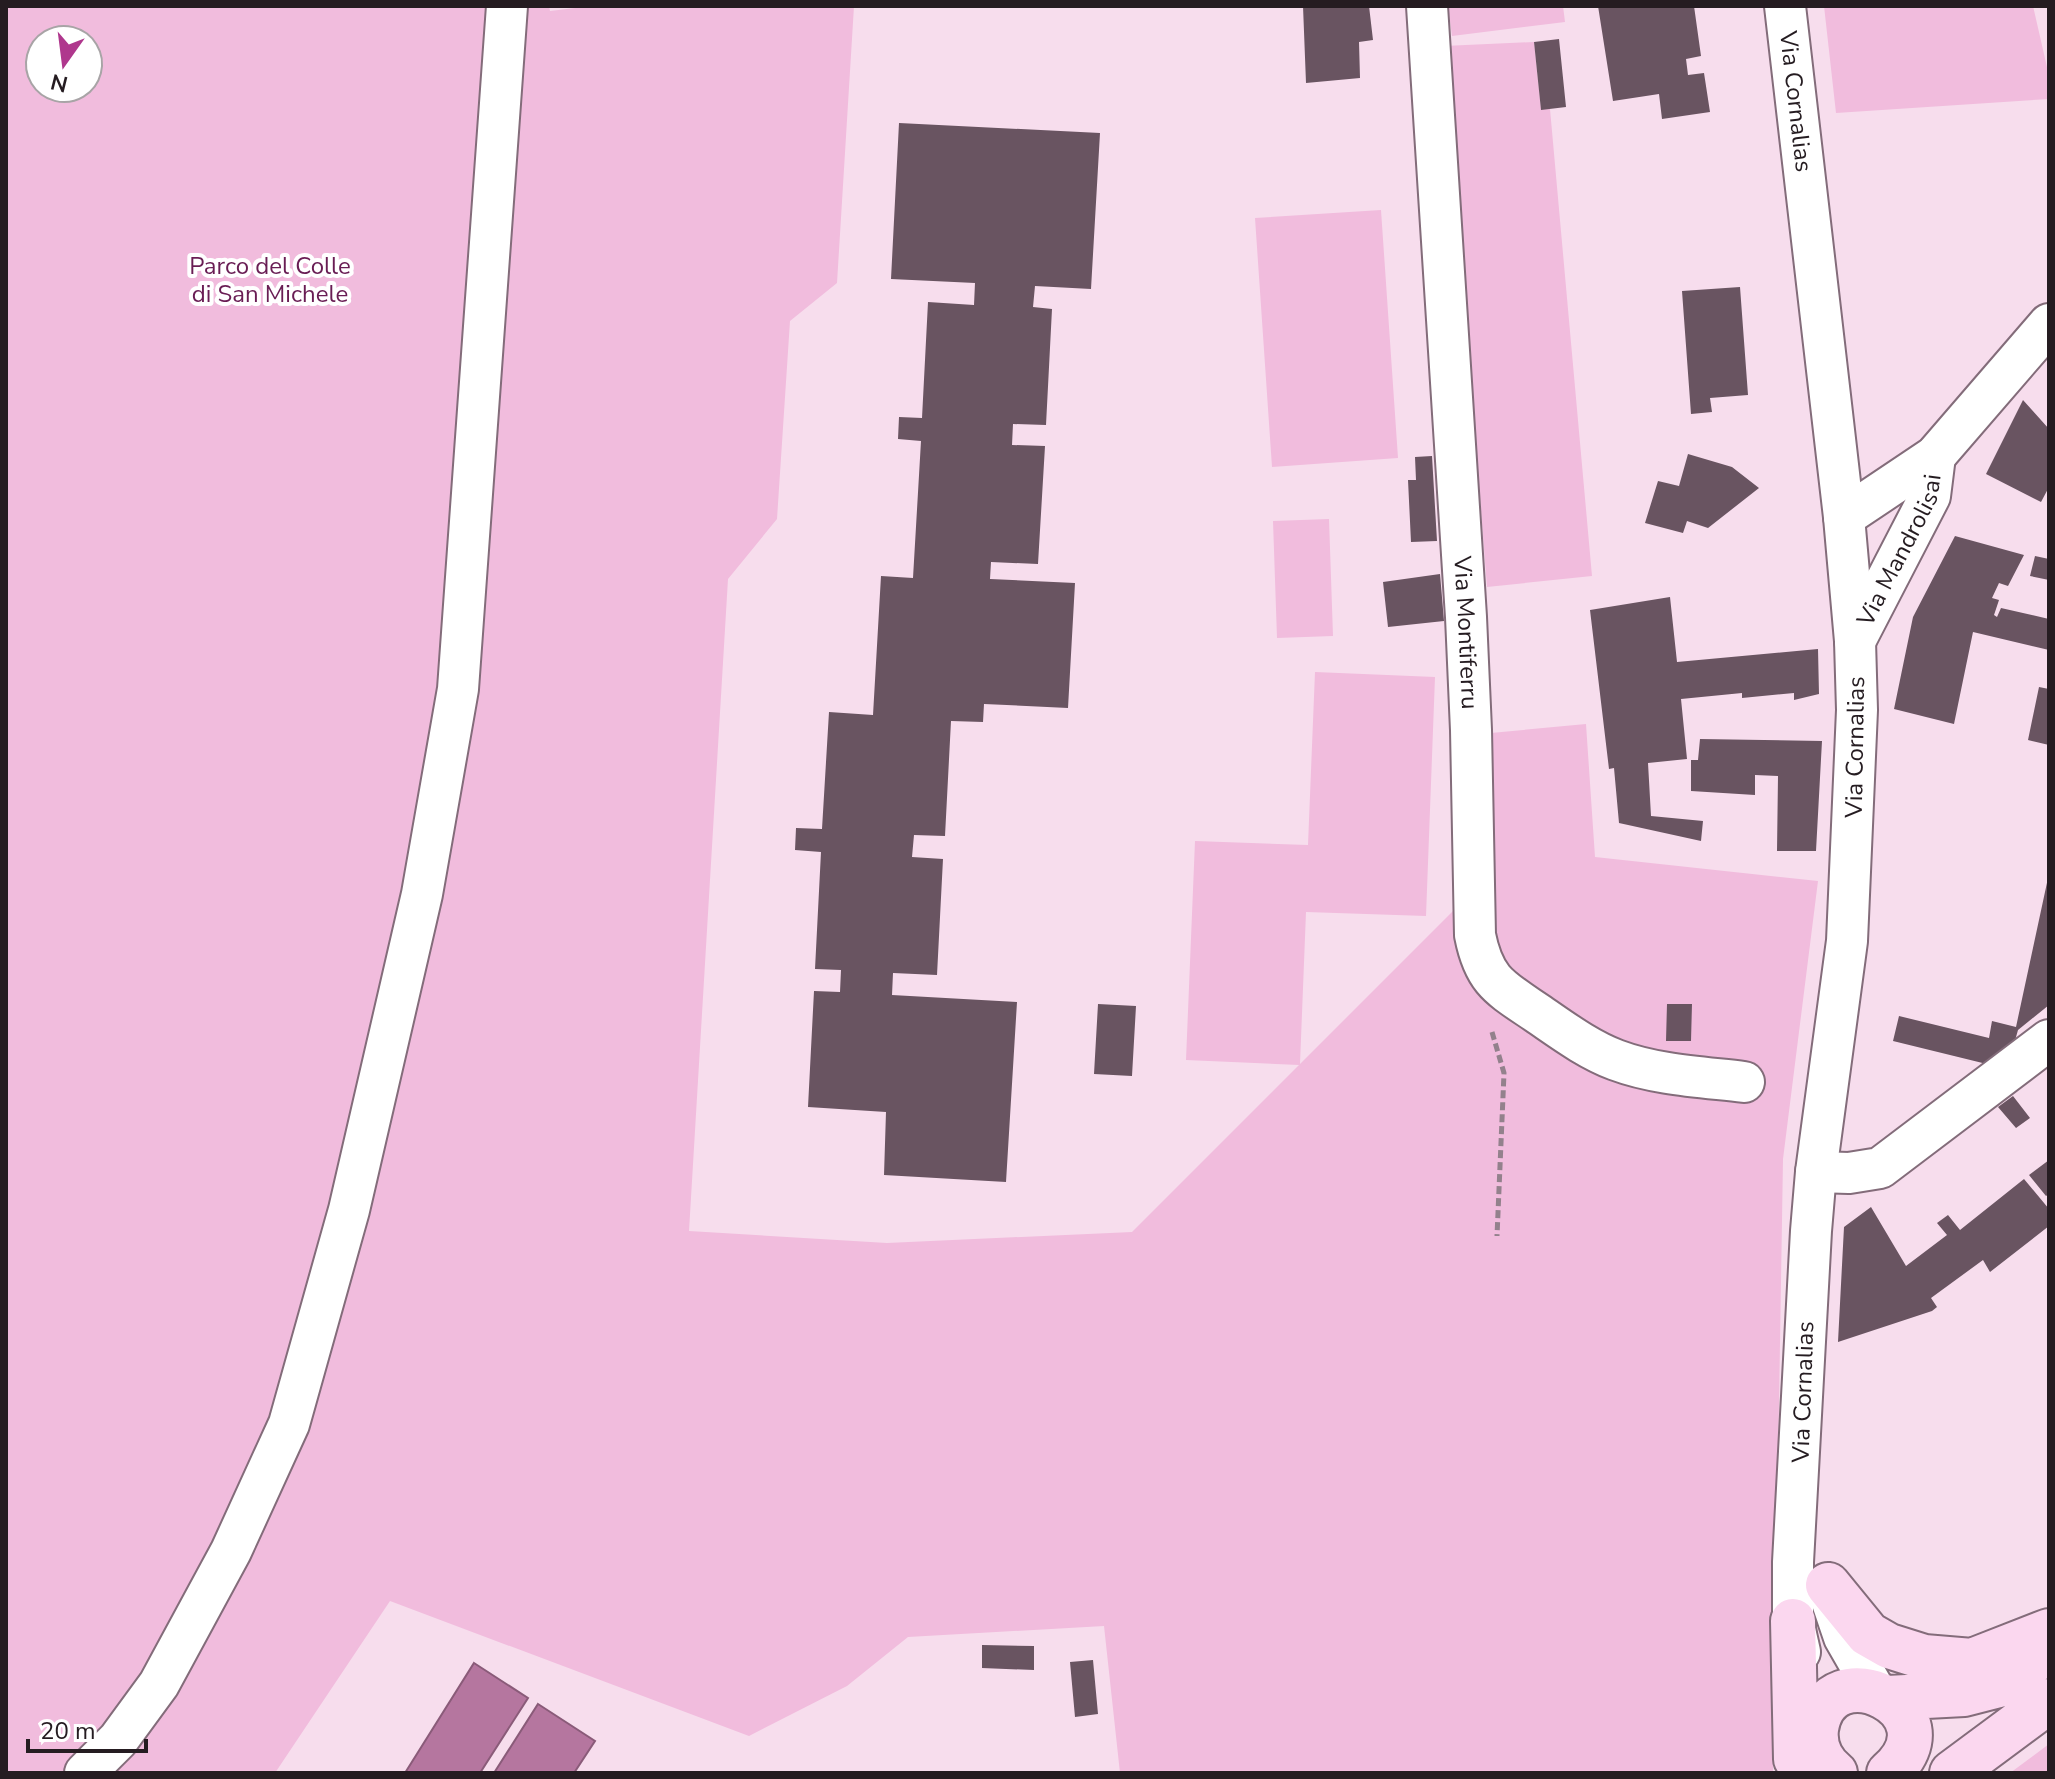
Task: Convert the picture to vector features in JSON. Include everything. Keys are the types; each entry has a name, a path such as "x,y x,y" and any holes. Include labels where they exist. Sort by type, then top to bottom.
{"street":[{"path":"85,1773 118,1740 159,1684 231,1551 289,1424 349,1210 422,894 458,689 507,6"},
{"name":"Via Montiferru","path":"1427,6 1466,617 1475,935 1480,960 1490,978 1508,994 1586,1046 1618,1061 1676,1074 1744,1082"},
{"name":"Via Cornalias","path":"1785,6 1844,517 1855,641 1857,726 1847,941 1816,1172 1807,1297 1793,1562 1793,1621"},
{"name":"Via Mandrolisai","path":"1844,517 1935,456 2044,341"},
{"name":"Via Mandrolisai","path":"1855,641 1930,496 1935,456"},
{"path":"1816,1172 1849,1173 1880,1168 2049,1040"},
{"name":"Via Cornalias","path":"1799,1489 1844,1637 1882,1694"},
{"path":"1828,1585 1868,1634 1889,1646 1924,1657 1972,1661 2049,1631"},
{"path":"1793,1621 1816,1760"},
{"path":"1816,1760 1822,1712 1832,1700 1846,1693 1861,1689 1882,1694 1964,1694 1999,1685 2049,1650"},
{"path":"1882,1694 1898,1707 1909,1731 1903,1758 1889,1773"},
{"path":"1952,1773 2049,1701"}],"path":[{"path":"1497,1236 1504,1073 1489,1021 1508,994"}],"green space":[{"name":"Parco del Colle di San Michele","path":"6,6 549,6 550,11 592,6 854,6 837,283 790,321 777,519 728,579 689,1231 887,1243 1132,1232 1299,1065 1186,1060 1195,841 1308,845 1315,672 1435,677 1426,916 1306,912 1300,1064 1455,909 1480,734 1586,724 1595,857 1818,881 1783,1159 1773,1773 1120,1773 1104,1626 908,1637 847,1686 749,1736 390,1601 275,1773 6,1773"},
{"path":"1448,6 1563,6 1565,22 1452,36"},
{"path":"1824,6 2033,6 2049,76 2049,99 1836,113"},
{"path":"1534,42 1541,109 1550,109 1592,576 1487,587 1444,46"},
{"path":"1381,210 1398,458 1272,467 1255,218"},
{"path":"1329,519 1333,636 1277,638 1273,521"},
{"path":"2049,1744 2049,1773 2010,1773"}],"shaded area":[{"path":"474,1663 528,1698 480,1773 405,1773"},
{"path":"538,1704 595,1741 574,1773 494,1773"}],"building":[{"path":"1303,6 1369,6 1373,40 1359,42 1360,78 1306,83"},
{"path":"1598,6 1694,6 1701,56 1686,59 1688,75 1704,73 1710,112 1662,119 1659,94 1613,101"},
{"path":"1559,39 1566,107 1541,110 1534,42"},
{"path":"899,123 1100,133 1091,289 1035,286 1033,307 1052,309 1046,425 1013,424 1012,445 1045,446 1038,564 991,562 990,579 1075,583 1068,708 984,704 983,722 951,721 945,836 914,835 912,857 943,859 937,975 893,973 892,995 1017,1002 1006,1182 884,1175 886,1112 808,1107 814,991 840,992 841,970 815,969 821,852 795,850 796,828 822,829 829,712 873,715 881,576 913,578 921,441 898,439 899,417 922,418 928,302 974,305 975,283 891,279"},
{"path":"1740,287 1748,395 1710,398 1712,412 1691,414 1682,291"},
{"path":"2023,400 2049,429 2049,487 2041,502 1986,474"},
{"path":"1688,454 1732,467 1759,488 1708,528 1687,521 1683,533 1645,523 1658,481 1679,486"},
{"path":"1432,456 1437,541 1411,542 1408,480 1416,480 1415,457"},
{"path":"1955,536 2024,555 2008,586 1999,583 1992,598 1999,600 1994,615 1997,617 2001,608 2049,619 2049,650 1973,632 1954,724 1894,709 1913,617"},
{"path":"2035,556 2049,559 2049,580 2030,576"},
{"path":"1440,574 1444,621 1388,627 1383,582"},
{"path":"1670,597 1677,662 1818,649 1819,694 1794,700 1794,693 1742,698 1742,693 1681,699 1687,759 1648,763 1651,816 1703,821 1701,841 1619,823 1614,768 1609,769 1590,610"},
{"path":"2039,687 2049,689 2049,745 2028,740"},
{"path":"1700,739 1822,741 1816,851 1777,851 1778,776 1755,775 1755,795 1691,791 1691,760 1698,760"},
{"path":"2048,878 2049,1005 2018,1030 2007,1069 1893,1041 1899,1016 1989,1038 1992,1021 2016,1027"},
{"path":"1098,1004 1136,1006 1132,1076 1094,1074"},
{"path":"1667,1004 1692,1004 1691,1041 1666,1041"},
{"path":"2013,1096 2030,1118 2016,1128 1998,1107"},
{"path":"2049,1160 2049,1194 2046,1196 2029,1175"},
{"path":"2024,1179 2049,1209 2049,1226 1990,1272 1983,1260 1931,1298 1937,1307 1932,1311 1838,1342 1844,1227 1871,1207 1906,1266 1947,1235 1937,1223 1948,1215 1960,1230"},
{"path":"982,1645 1034,1646 1034,1670 982,1668"},
{"path":"1093,1660 1098,1714 1075,1717 1070,1662"}]}
